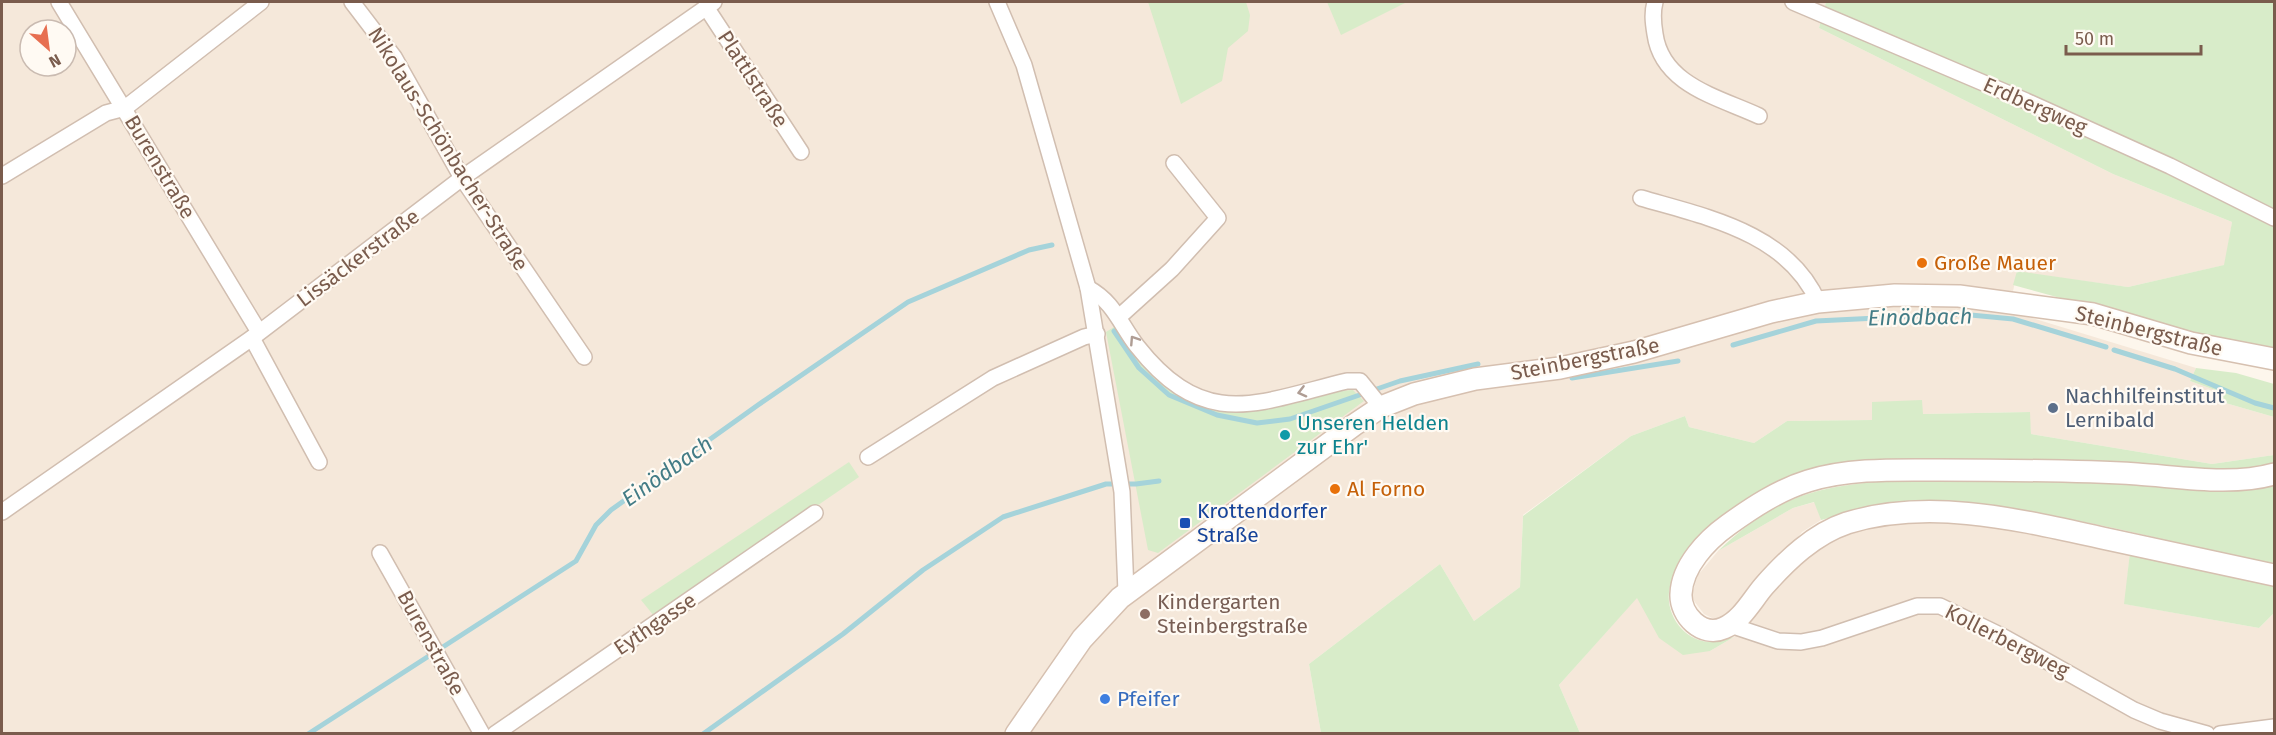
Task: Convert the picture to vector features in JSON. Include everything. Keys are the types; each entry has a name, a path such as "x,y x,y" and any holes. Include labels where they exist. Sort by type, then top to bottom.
{"main road":[{"name":"Steinbergstraße","path":"1016,734 1082,639 1126,592 1379,403 1475,379 1560,368 1634,352 1771,312 1818,302 1895,295 1959,296 2093,314 2191,343 2274,359"},
{"path":"2274,474 2262,478 2212,478 2063,469 1877,470 1809,481 1759,502 1721,530 1689,567 1681,598 1690,620 1709,631 1722,630 1730,625 1793,555 1819,536 1845,524 1883,514 1982,514 2274,575"}],"street":[{"name":"Burenstraße","path":"59,2 124,108 255,335 319,462"},
{"path":"2,176 106,113 124,108 261,2"},
{"name":"Nikolaus-Schönbacher-Straße","path":"352,2 394,57 462,178 584,357"},
{"path":"996,2 1024,65 1088,288 1097,334 1107,413 1120,476 1126,592"},
{"path":"1655,2 1652,12 1656,42 1662,60 1672,73 1686,83 1759,116"},
{"name":"Erdbergweg","path":"1793,2 2170,166 2274,218"},
{"name":"Lissäckerstraße","path":"2,512 255,335 462,178 710,4"},
{"name":"Plattlstraße","path":"710,4 801,152"},
{"path":"1120,316 1172,269 1218,218 1174,164"},
{"path":"1641,198 1728,224 1771,246 1802,273 1818,302"},
{"path":"1088,288 1103,296 1120,316 1134,342 1165,377 1215,404 1247,405 1347,381 1362,383 1379,403"},
{"path":"868,457 993,378 1084,337 1097,334"},
{"name":"Eythgasse","path":"495,734 815,513"},
{"name":"Burenstraße","path":"380,552 482,734"},
{"name":"Kollerbergweg","path":"1730,625 1778,641 1801,642 1822,638 1917,606 1940,606 2002,636 2134,710 2160,721 2207,734"},
{"path":"2220,734 2274,727"}],"shaded area":[{"path":"2,2 1826,2 1819,28 2113,174 2232,222 2225,265 2128,287 2017,272 2009,311 2196,368 2190,381 2215,390 2222,402 2274,417 2274,455 2212,464 2031,434 2029,412 1922,414 1922,401 1872,420 1787,421 1754,443 1689,427 1685,416 1631,436 1523,515 1520,587 1474,621 1440,564 1309,664 1321,733 2,733"},
{"path":"1815,502 1821,520 1802,532 1734,613 1718,621 1704,614 1691,597 1698,575 1718,551 1793,508"},
{"path":"1893,521 2025,528 2130,552 2125,604 2259,628 2274,613 2274,733 1580,733 1559,685 1637,597 1710,651 1734,637 1797,564 1838,538"}],"green space":[{"path":"1148,2 1246,2 1250,15 1248,31 1228,48 1222,81 1181,104"},
{"path":"1327,2 1407,2 1341,35"},
{"path":"1826,2 2274,2 2274,351 2192,334 2013,285 2017,271 2128,287 2224,265 2232,222 2113,174 1819,28"},
{"path":"1117,325 1138,357 1166,387 1186,398 1213,408 1246,412 1322,392 1353,390 1364,401 1158,553 1148,550 1106,332"},
{"path":"2196,368 2236,373 2274,384 2274,417 2222,402 2215,390 2190,381"},
{"path":"1922,400 1923,414 2030,412 2031,434 2212,464 2274,455 2274,464 2246,470 1793,478 1755,496 1720,518 1695,543 1673,577 1669,592 1671,610 1674,619 1686,633 1693,638 1711,642 1734,637 1710,651 1683,655 1659,638 1637,598 1559,685 1580,733 1321,733 1309,664 1440,564 1474,621 1520,587 1523,516 1631,436 1685,416 1689,427 1754,443 1787,421 1872,420 1872,402"},
{"path":"849,462 859,477 665,610 654,616 641,600"},
{"path":"1918,478 2083,481 2201,488 2274,485 2274,565 2106,526 1991,508 1934,505 1878,509 1821,520 1814,502 1793,508 1718,551 1765,513 1788,501 1834,487"},
{"path":"2130,552 2274,584 2274,613 2259,628 2124,604"}],"waterway":[{"name":"Einödbach","path":"308,734 576,561 596,525 611,510 908,302 1029,250 1052,245"},
{"name":"Einödbach","path":"1733,345 1816,321 1960,314 2013,319 2106,347"},
{"name":"Einödbach","path":"1114,331 1139,368 1169,395 1217,415 1257,423 1290,419 1400,381 1478,364"},
{"name":"Einödbach","path":"2114,350 2175,369 2255,403 2274,408"},
{"name":"Einödbach","path":"1572,378 1678,361"},
{"name":"Einödbach","path":"703,734 843,634 923,570 1003,517 1106,484 1159,481"}],"place":[{"name":"Große Mauer","path":"1922,263"},
{"name":"Nachhilfeinstitut Lernibald","path":"2053,408"},
{"name":"Unseren Helden zur Ehr'","path":"1285,435"},
{"name":"Al Forno","path":"1335,489"},
{"name":"Krottendorfer Straße","path":"1185,523"},
{"name":"Kindergarten Steinbergstraße","path":"1145,614"},
{"name":"Pfeifer","path":"1105,699"}]}
